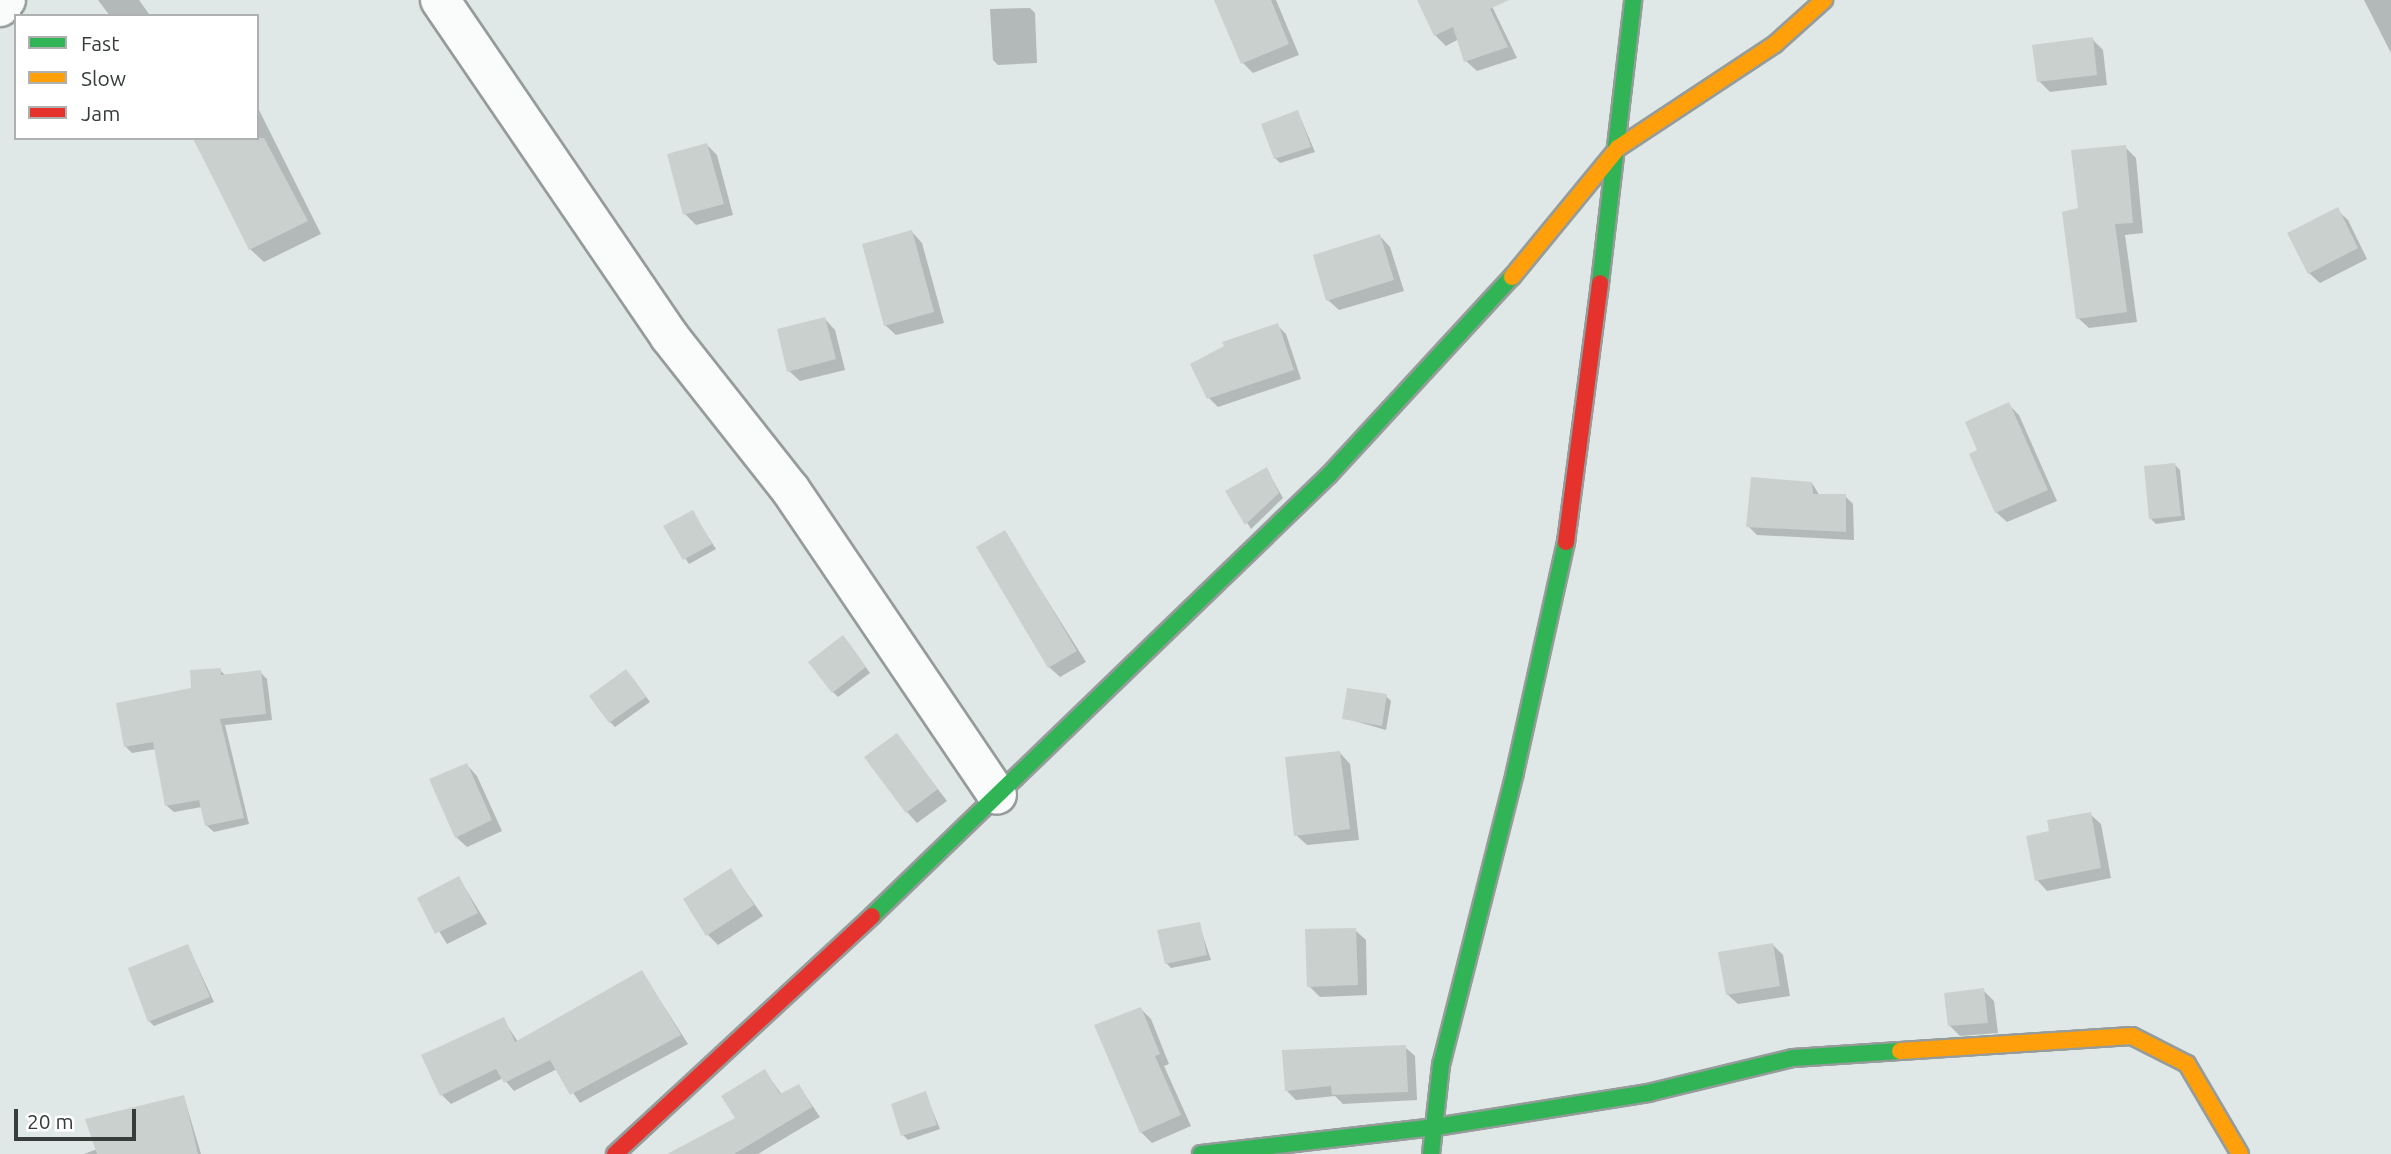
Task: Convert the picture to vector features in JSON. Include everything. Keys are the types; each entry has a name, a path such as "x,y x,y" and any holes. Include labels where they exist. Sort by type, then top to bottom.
{"street":[{"path":"0,8 6,0"},
{"path":"440,0 669,336 790,489 997,796"},
{"path":"1431,1154 1441,1065 1515,772 1572,516 1618,148 1633,0"},
{"path":"615,1154 809,977 1329,475 1500,292 1618,148 1775,44 1824,0"},
{"path":"1201,1154 1436,1127 1648,1093 1793,1058 2132,1036 2187,1064 2240,1154"}],"building":[{"path":"1214,0 1271,0 1289,44 1241,64"},
{"path":"1417,0 1509,0 1490,9 1508,47 1464,62 1453,27 1434,36"},
{"path":"2093,37 2097,75 2037,82 2032,45"},
{"path":"1298,110 1311,147 1274,159 1261,124"},
{"path":"264,138 308,221 249,250 194,140"},
{"path":"707,143 724,204 683,215 667,154"},
{"path":"2126,145 2133,223 2115,224 2127,312 2076,319 2062,212 2078,208 2071,150"},
{"path":"2338,207 2358,248 2308,274 2287,233"},
{"path":"912,230 934,312 884,326 862,244"},
{"path":"1380,234 1394,280 1326,301 1313,255"},
{"path":"825,317 836,359 787,372 777,329"},
{"path":"1278,323 1294,370 1207,399 1190,364 1224,346 1222,342"},
{"path":"2009,402 2048,490 1995,513 1969,454 1977,450 1965,422"},
{"path":"2175,463 2181,516 2149,519 2144,466"},
{"path":"1267,467 1279,493 1245,525 1225,491"},
{"path":"1751,477 1812,482 1813,494 1846,494 1846,532 1746,527"},
{"path":"693,510 712,544 683,560 663,526"},
{"path":"1005,530 1077,651 1048,668 976,547"},
{"path":"843,635 866,667 832,693 808,662"},
{"path":"221,668 221,675 261,670 266,714 220,719 244,818 205,826 199,800 165,806 153,742 124,747 116,703 191,688 190,670"},
{"path":"626,669 646,697 609,723 589,696"},
{"path":"1347,688 1387,694 1382,726 1342,719"},
{"path":"897,733 938,789 906,813 864,757"},
{"path":"1340,751 1350,829 1294,836 1285,757"},
{"path":"467,763 492,820 455,838 429,779"},
{"path":"2091,812 2101,868 2035,881 2026,836 2049,831 2047,820"},
{"path":"731,868 754,905 706,936 683,899"},
{"path":"459,876 478,913 435,934 417,898"},
{"path":"1200,922 1207,955 1165,964 1157,930"},
{"path":"1356,928 1358,985 1307,987 1305,929"},
{"path":"1773,943 1780,986 1726,995 1718,952"},
{"path":"188,944 210,997 148,1022 128,968"},
{"path":"642,970 681,1035 570,1095 550,1060 504,1083 496,1069 440,1096 421,1055 504,1017 515,1042"},
{"path":"1984,988 1988,1023 1948,1026 1944,993"},
{"path":"1141,1007 1160,1054 1155,1056 1181,1115 1140,1133 1094,1025"},
{"path":"1406,1045 1408,1092 1332,1095 1331,1086 1285,1091 1282,1050"},
{"path":"765,1069 780,1094 799,1084 812,1107 734,1154 667,1154 735,1118 721,1096"},
{"path":"926,1091 937,1125 901,1136 891,1104"},
{"path":"184,1095 198,1154 97,1154 85,1119"}],"traffic: fast":[{"path":"1600,283 1633,0"},
{"path":"872,916 1329,475 1512,277"},
{"path":"1431,1154 1441,1065 1515,772 1566,542"},
{"path":"1201,1154 1436,1127 1648,1093 1793,1058 1900,1051"}],"traffic: slow":[{"path":"1512,277 1618,148 1775,44 1824,0"},
{"path":"1900,1051 2132,1036 2187,1064 2240,1154"}],"traffic: jam":[{"path":"1566,542 1600,283"},
{"path":"615,1154 872,916"}]}
